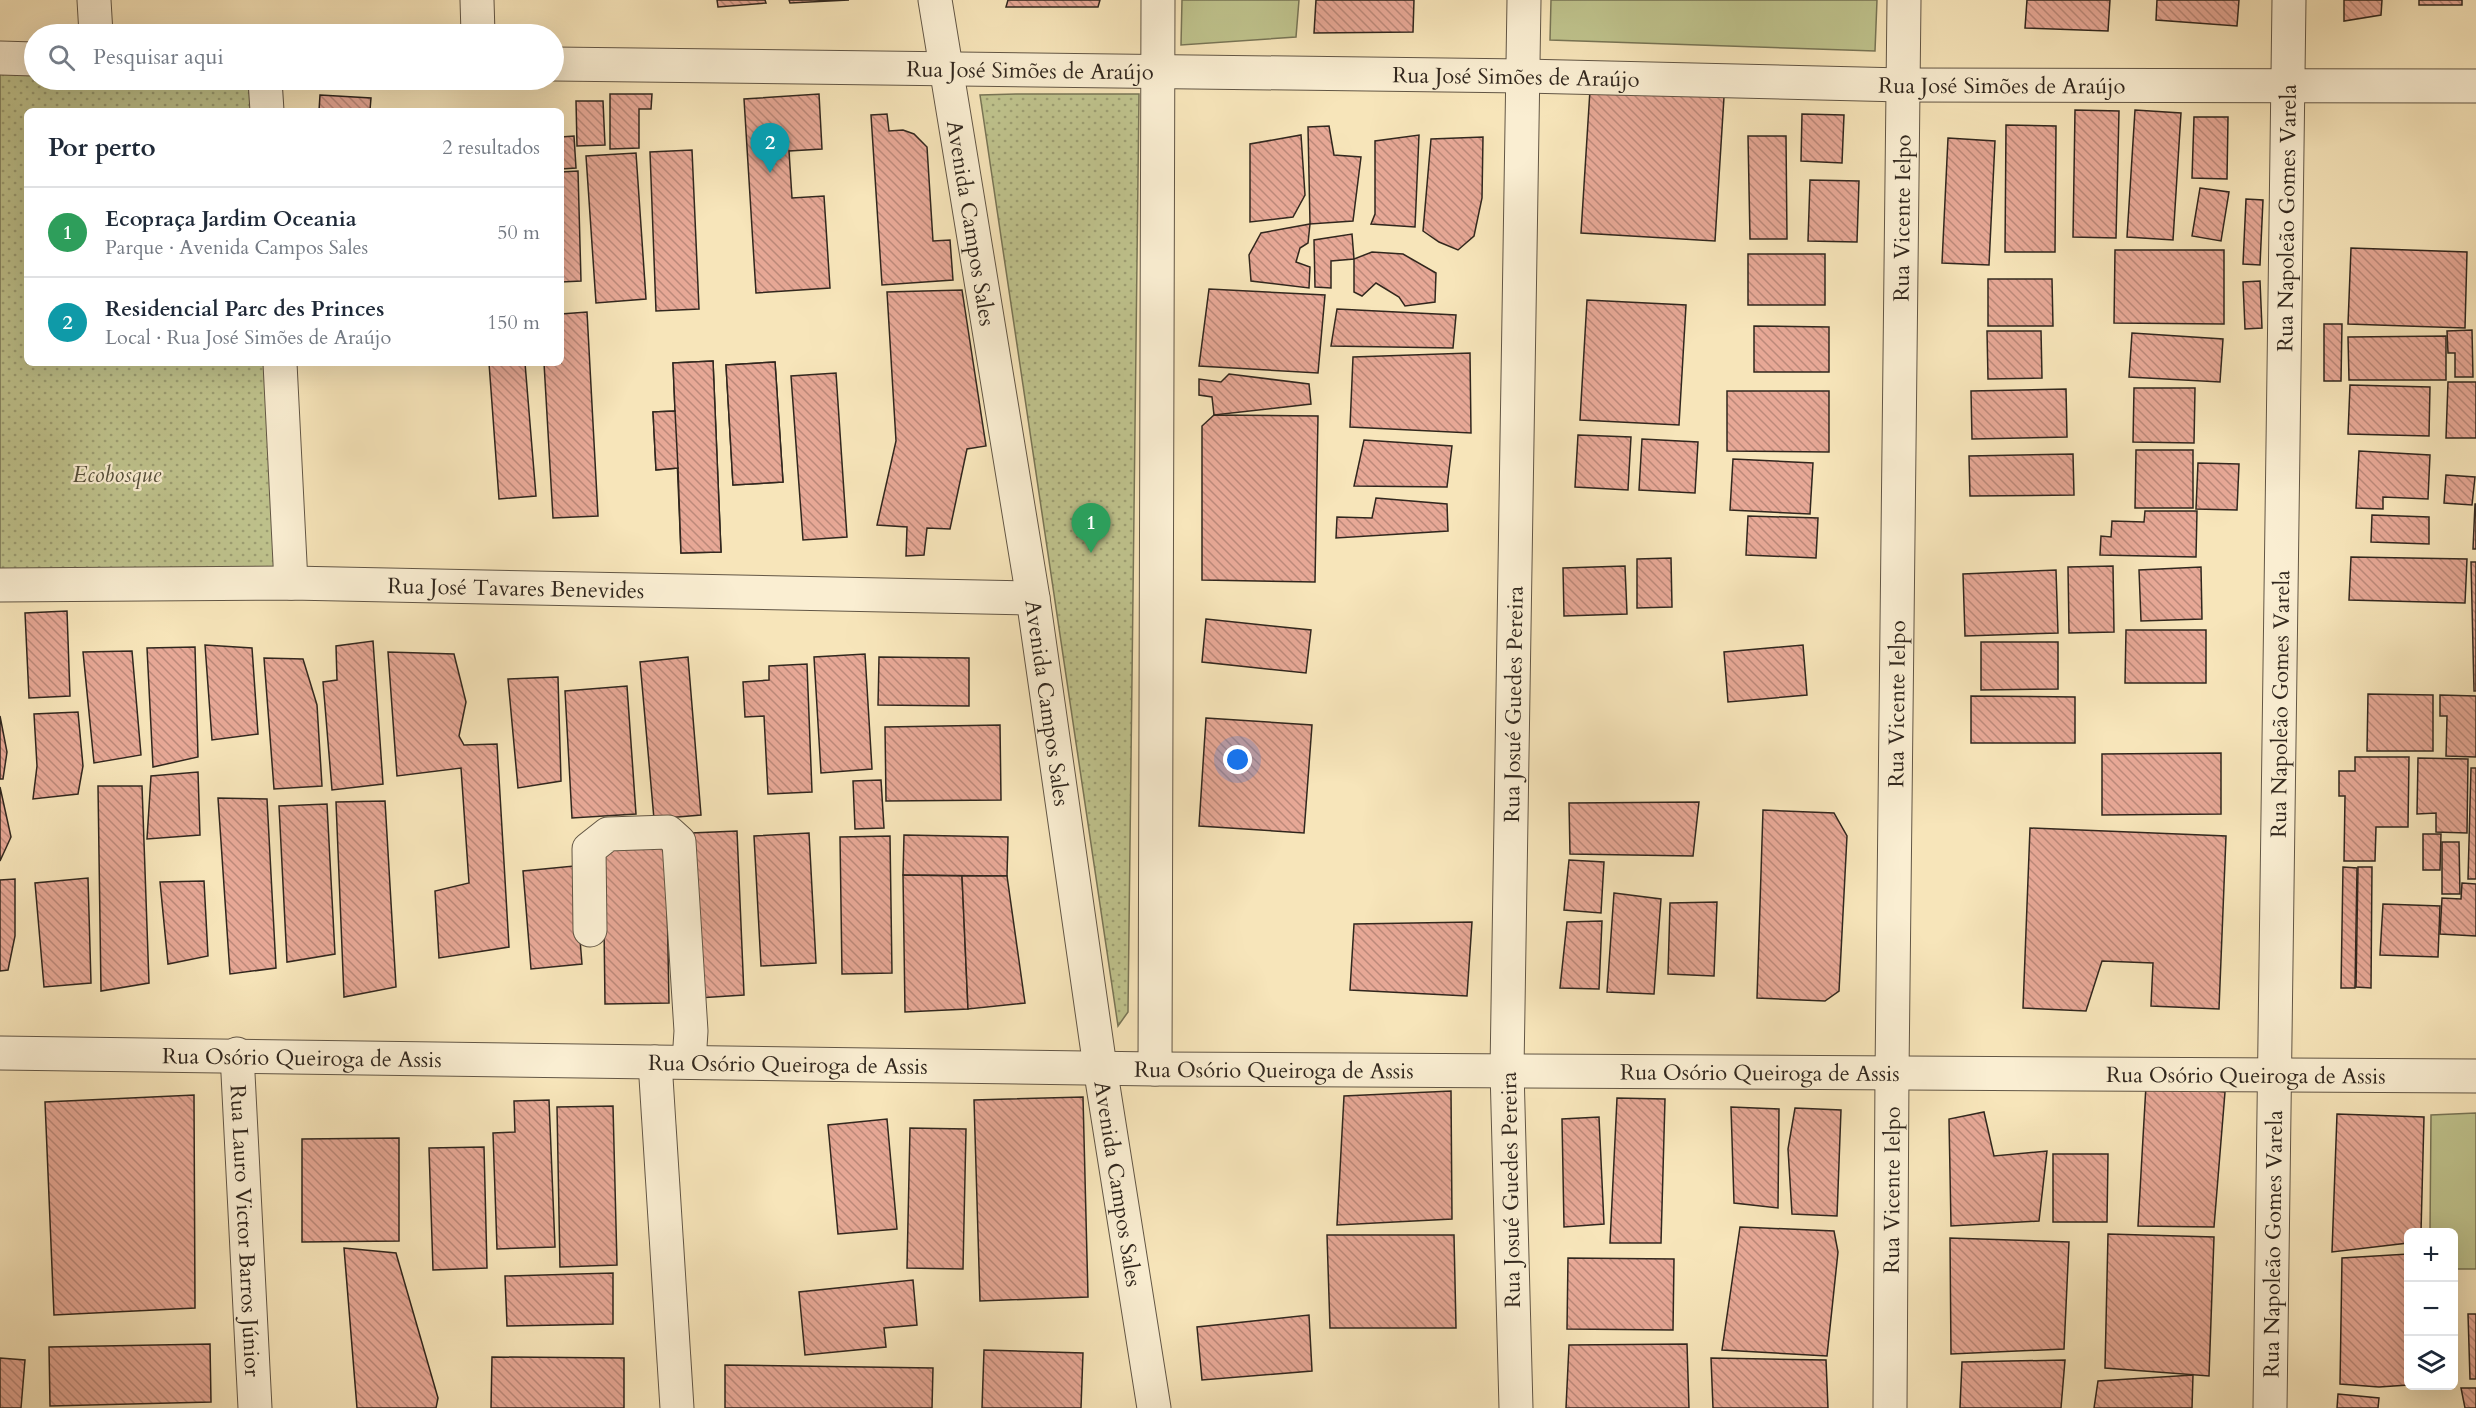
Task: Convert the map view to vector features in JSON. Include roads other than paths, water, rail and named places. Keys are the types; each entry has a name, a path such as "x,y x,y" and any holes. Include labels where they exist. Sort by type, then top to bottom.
{"street":[{"path":"94,0 95,24"},
{"path":"477,0 478,24"},
{"name":"Avenida Campos Sales","path":"935,0 1033,597 1100,1067 1155,1408"},
{"path":"1155,1069 1158,0"},
{"name":"Rua Josué Guedes Pereira","path":"1516,1408 1507,1070 1524,0"},
{"name":"Rua Vicente Ielpo","path":"1890,1408 1904,0"},
{"name":"Rua Napoleão Gomes Varela","path":"2270,1408 2286,84 2289,0"},
{"path":"0,58 24,59"},
{"name":"Rua José Simões de Araújo","path":"564,64 1523,76 1903,85 2476,86"},
{"path":"266,90 267,108"},
{"path":"280,366 291,583"},
{"name":"Rua José Tavares Benevides","path":"0,585 291,583 1033,597"},
{"path":"590,930 589,849 608,834 668,832 680,842 691,1031 689,1062"},
{"name":"Rua Osório Queiroga de Assis","path":"0,1053 237,1054 1155,1069 2476,1076"},
{"name":"Rua Lauro Victor Barros Júnior","path":"237,1054 255,1408"},
{"path":"655,1062 676,1408"}],"place":[{"name":"Residencial Parc des Princes","path":"770,173"},
{"name":"Ecopraça Jardim Oceania","path":"1091,553"}],"park label":[{"name":"Ecobosque","path":"117,474"}]}
